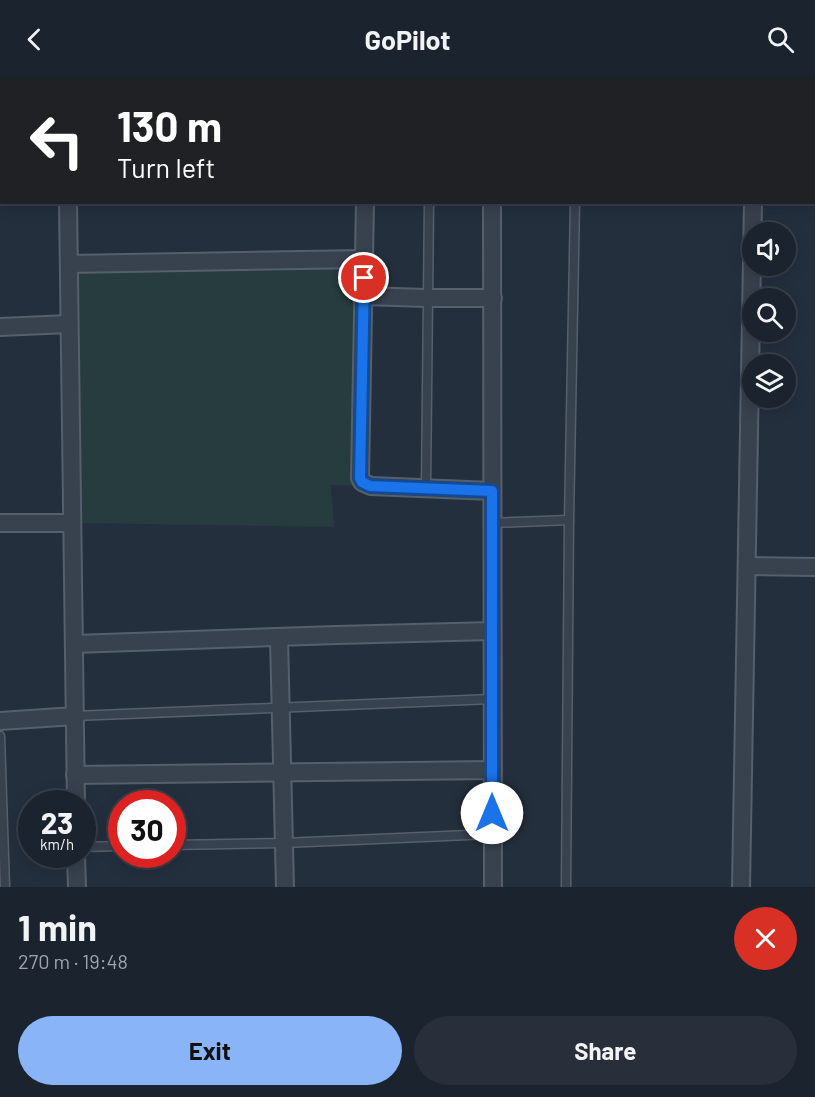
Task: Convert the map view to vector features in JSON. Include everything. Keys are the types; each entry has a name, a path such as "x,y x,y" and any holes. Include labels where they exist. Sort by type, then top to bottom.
{"street":[{"path":"68,204 76,790"},
{"path":"365,204 360,478 362,482 370,486 492,491"},
{"path":"492,204 492,887"},
{"path":"741,887 753,204"},
{"path":"69,264 364,260"},
{"path":"363,296 493,298"},
{"path":"0,327 69,324"},
{"path":"0,523 72,523"},
{"path":"747,566 815,567"},
{"path":"74,644 492,631"},
{"path":"279,638 285,887"},
{"path":"0,721 75,716"},
{"path":"75,775 493,770"},
{"path":"76,868 77,887"}],"lane":[{"path":"426,488 429,204"},
{"path":"566,887 569,520 575,204"},
{"path":"492,523 569,520"},
{"path":"75,716 492,699"},
{"path":"0,736 5,887"},
{"path":"186,845 492,834"}],"green space":[{"path":"364,259 359,473 371,486 331,485 334,527 72,523 69,264"}],"route":[{"path":"364,278 359,473 362,482 370,486 492,491 492,813"}]}
